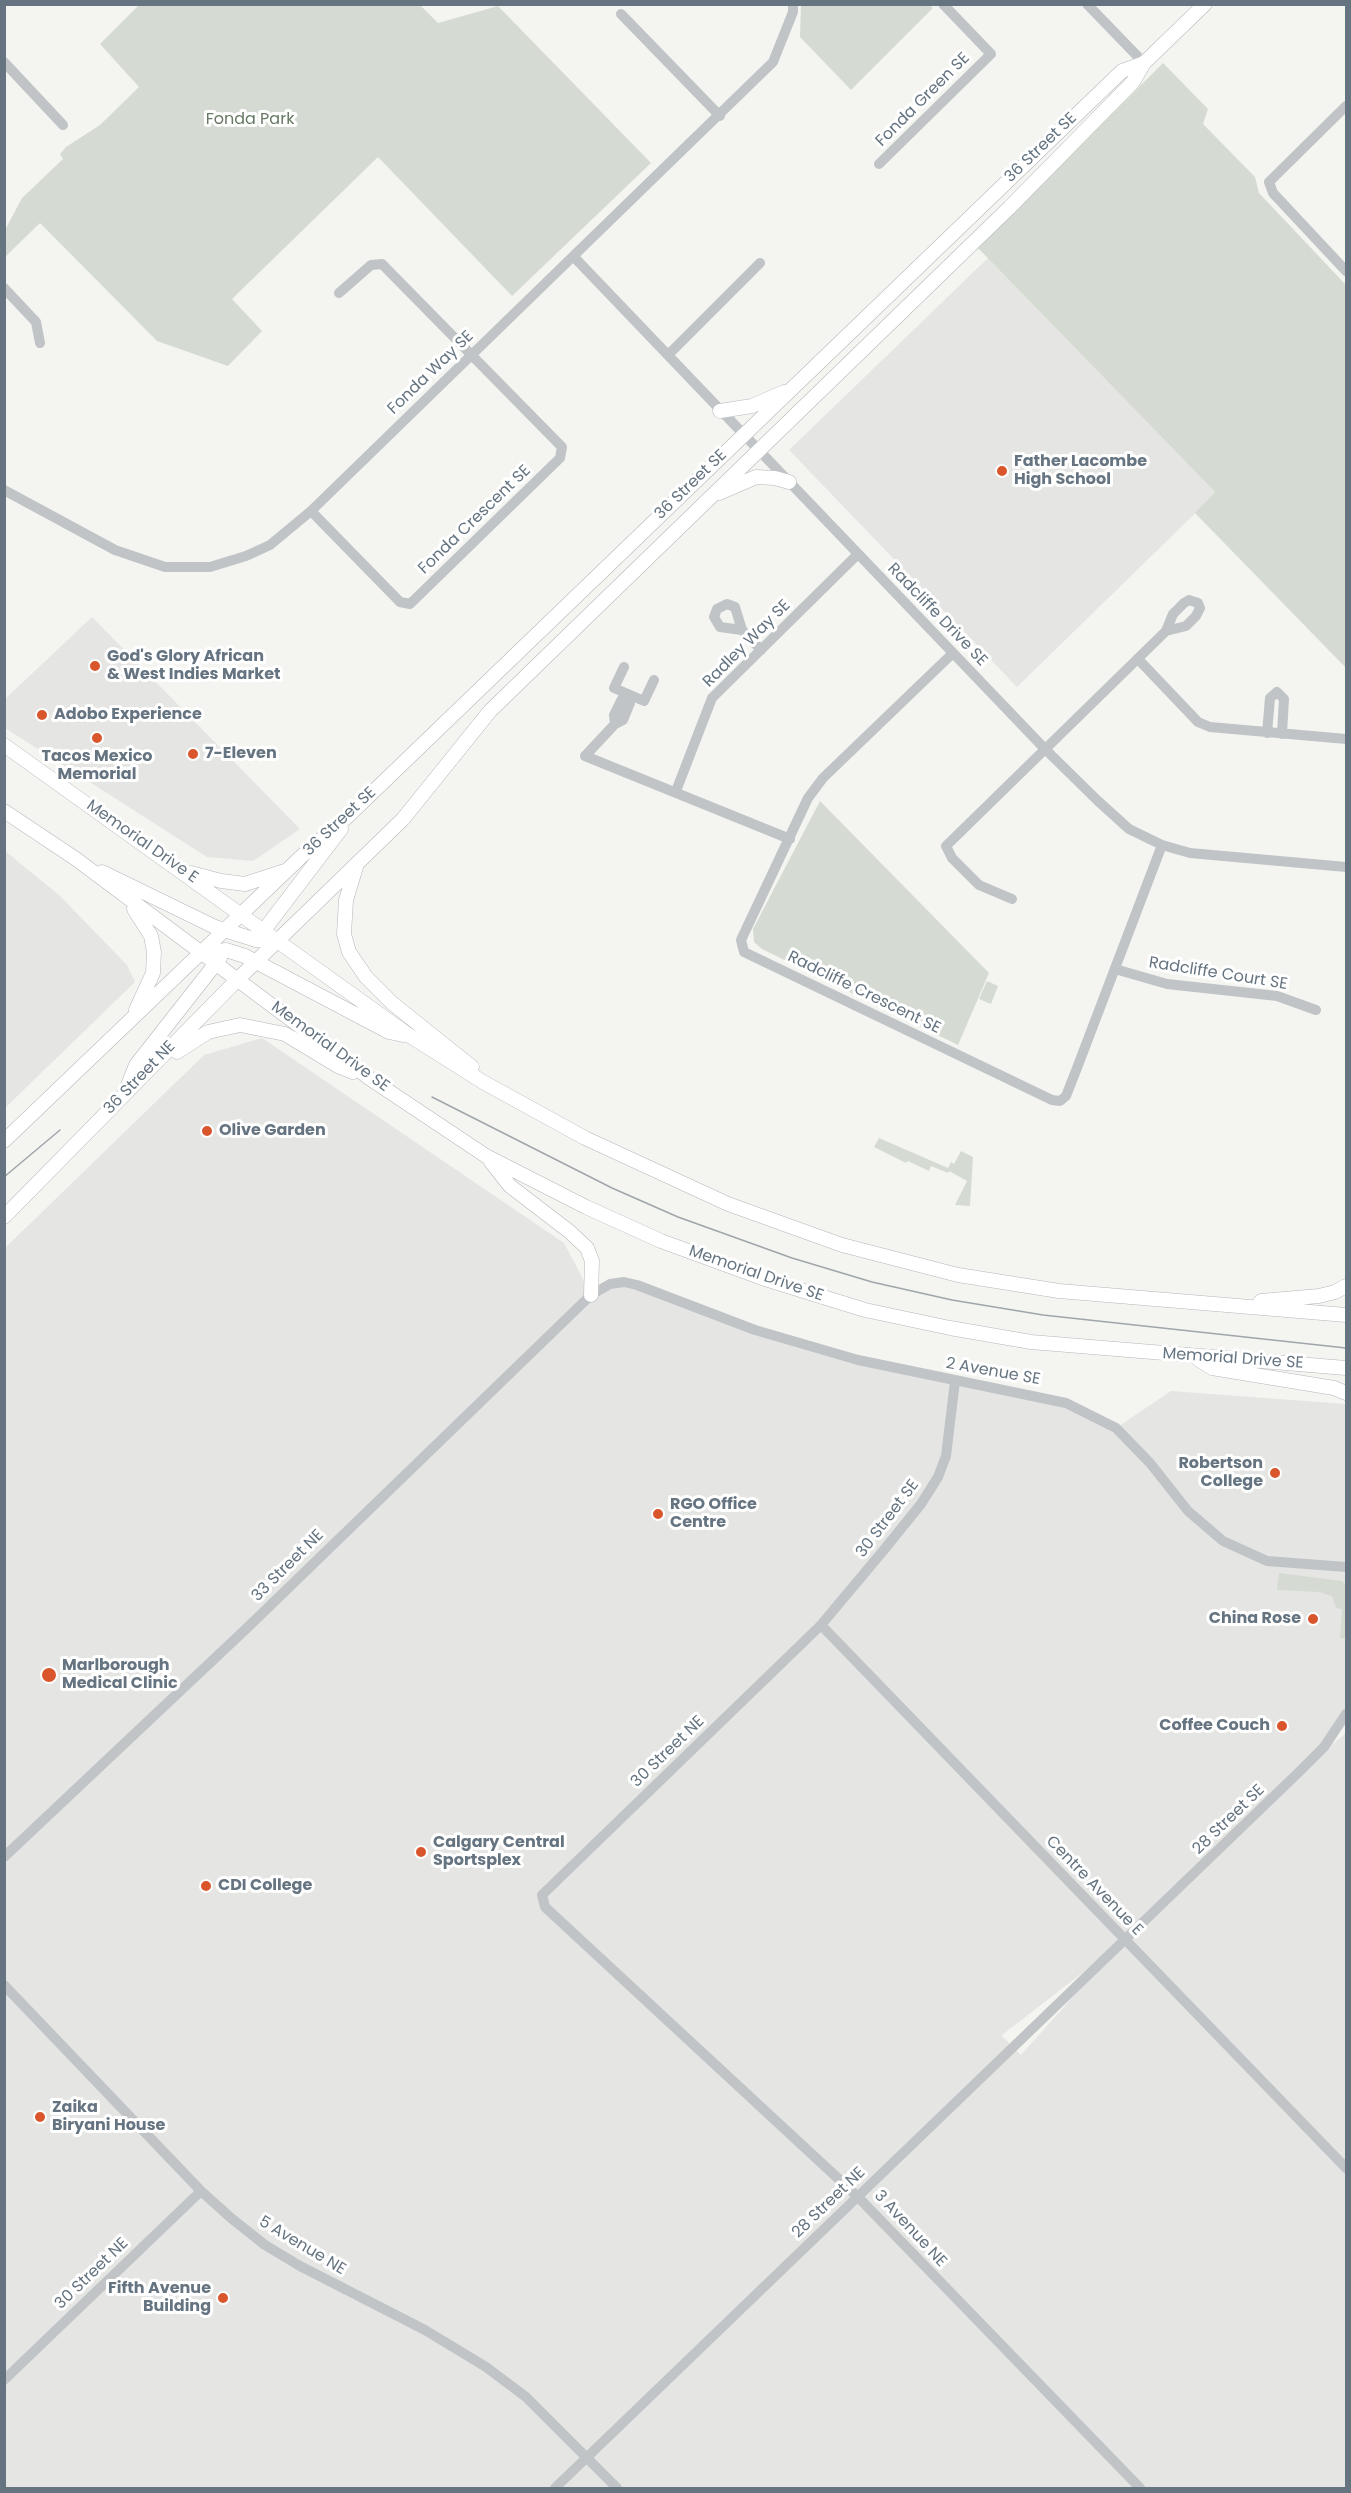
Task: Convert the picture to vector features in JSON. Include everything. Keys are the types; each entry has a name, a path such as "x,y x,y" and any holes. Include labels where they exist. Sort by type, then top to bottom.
{"main road":[{"name":"36 Street SE","path":"278,942 357,866 434,783 490,711 1010,208 1133,82 1144,63 1205,4"},
{"name":"36 Street SE","path":"243,915 1122,71 1144,63"},
{"path":"720,411 752,406 791,389"},
{"path":"707,500 756,477 775,478 789,482"},
{"name":"Memorial Drive E","path":"4,745 243,915 260,936 278,942"},
{"path":"4,811 76,859 201,954 238,979 260,936 336,837 347,817"},
{"path":"76,859 230,933 260,936"},
{"path":"357,866 346,900 344,934 349,952 366,977 392,1003 471,1065 483,1082"},
{"path":"180,869 221,881 245,884 289,870"},
{"path":"126,898 151,936 154,952 153,973 133,1017"},
{"path":"4,1141 201,954 230,933 243,915"},
{"path":"125,1093 136,1065 226,950 230,933"},
{"path":"250,959 278,942 410,1036 483,1082 649,1170 728,1204 842,1245 958,1275 1036,1287 1347,1315"},
{"path":"201,954 226,950 250,959 389,1032 410,1036"},
{"name":"36 Street NE","path":"4,1216 238,979"},
{"name":"Memorial Drive SE","path":"238,979 369,1078 486,1156 586,1207 661,1241 762,1278 865,1310 1031,1342 1196,1358 1347,1368"},
{"path":"145,1073 208,1032 240,1025 285,1034 338,1066 369,1078"},
{"path":"486,1156 510,1186 570,1232 587,1248 592,1261 591,1295"},
{"path":"1223,1304 1319,1296 1335,1293 1347,1286"},
{"path":"1196,1358 1212,1368 1334,1388 1347,1393"}],"street":[{"name":"Fonda Way SE","path":"4,490 115,550 165,567 210,567 246,556 270,545 311,511 773,62 794,12 793,4"},
{"name":"Fonda Green SE","path":"879,164 991,54 943,4"},
{"path":"1087,4 1144,63"},
{"path":"621,14 720,116"},
{"path":"4,62 63,125"},
{"path":"1347,106 1269,182 1273,193 1347,271"},
{"name":"Radcliffe Drive SE","path":"574,257 1044,748 1129,829 1162,845 1190,853 1347,867"},
{"path":"669,354 760,263"},
{"path":"339,293 371,265 382,264 470,356"},
{"path":"4,288 36,322 40,343"},
{"name":"Fonda Crescent SE","path":"311,511 400,602 410,604 561,458 562,447 470,356"},
{"name":"Radley Way SE","path":"676,791 712,698 858,554"},
{"path":"742,630 761,650"},
{"path":"1012,899 979,885 952,858 946,846 1166,631"},
{"name":"Radcliffe Crescent SE","path":"953,653 823,778 808,798 741,940 744,952 1052,1100 1060,1101 1066,1096 1162,845"},
{"path":"1138,659 1198,722 1210,728 1347,739"},
{"path":"624,667 614,688 627,696 644,701 654,680"},
{"path":"1267,733 1270,698 1277,692 1284,699 1282,734"},
{"path":"627,696 622,699 614,715 615,724 585,756 789,838"},
{"name":"Radcliffe Court SE","path":"1115,969 1167,984 1277,996 1316,1010"},
{"name":"2 Avenue SE","path":"591,1295 609,1284 630,1282 722,1318 822,1350 955,1381 1066,1402 1104,1420 1130,1441 1199,1522 1223,1541 1248,1554 1287,1564 1347,1567"},
{"name":"33 Street NE","path":"4,1857 248,1627 591,1295"},
{"name":"30 Street SE","path":"820,1625 921,1504 938,1477 946,1456 955,1381"},
{"name":"30 Street NE","path":"544,1902 542,1895 820,1625"},
{"name":"Centre Avenue E","path":"820,1625 1347,2168"},
{"name":"28 Street SE","path":"1125,1940 1318,1753 1347,1714"},
{"name":"3 Avenue NE","path":"544,1902 545,1907 857,2196 1140,2488"},
{"name":"28 Street NE","path":"555,2488 1125,1940"},
{"name":"5 Avenue NE","path":"4,1985 201,2191 265,2245 425,2330 486,2367 526,2397 617,2488"},
{"name":"30 Street NE","path":"4,2380 201,2191"}],"shaded area":[{"name":"Father Lacombe High School","path":"988,258 1216,493 1017,687 789,450"},
{"path":"92,617 300,829 253,861 207,857 5,728 5,699"},
{"path":"5,851 59,895 127,965 135,982 5,1108"},
{"path":"262,1038 564,1243 591,1294 617,1282 822,1350 1043,1396 1116,1428 1171,1391 1346,1404 1346,1714 1313,1760 1346,1733 1346,2488 5,2488 5,1248 204,1055","holes":["1121,1943 1021,2055 1002,2035"]}],"green space":[{"name":"Fonda Park","path":"139,5 420,5 438,23 498,6 651,163 512,296 378,157 232,299 262,331 228,366 157,341 40,223 5,257 5,230 22,198 63,159 60,154 66,147 100,125 139,87 100,44"},
{"path":"801,5 929,5 933,8 851,90 800,37"},
{"path":"1163,63 1208,109 1203,124 1255,177 1259,193 1346,285 1346,668 1195,513 1215,492 978,248"},
{"path":"820,801 989,973 958,1045 762,949 754,942 753,929"},
{"path":"987,981 998,986 991,1004 979,999"},
{"path":"879,1138 948,1168 951,1162 954,1164 961,1151 973,1157 970,1206 955,1205 967,1181 949,1171 948,1173 931,1166 929,1171 908,1161 906,1163 874,1147"},
{"path":"1279,1573 1342,1581 1346,1586 1346,1638 1340,1638 1342,1609 1336,1608 1332,1596 1319,1592 1277,1590"}],"tram line":[{"path":"432,1097 612,1188 678,1217 792,1258 872,1282 952,1300 1043,1315 1346,1348"},
{"path":"4,1177 60,1130"}],"place":[{"name":"Father Lacombe High School","path":"1002,471"},
{"name":"God's Glory African & West Indies Market","path":"95,666"},
{"name":"Adobo Experience","path":"42,715"},
{"name":"Tacos Mexico Memorial","path":"97,738"},
{"name":"7-Eleven","path":"193,754"},
{"name":"Olive Garden","path":"207,1131"},
{"name":"Robertson College","path":"1275,1473"},
{"name":"RGO Office Centre","path":"658,1514"},
{"name":"China Rose","path":"1313,1619"},
{"name":"Marlborough Medical Clinic","path":"49,1675"},
{"name":"Coffee Couch","path":"1282,1726"},
{"name":"Calgary Central Sportsplex","path":"421,1852"},
{"name":"CDI College","path":"206,1886"},
{"name":"Zaika Biryani House","path":"40,2117"},
{"name":"Fifth Avenue Building","path":"223,2298"}]}
